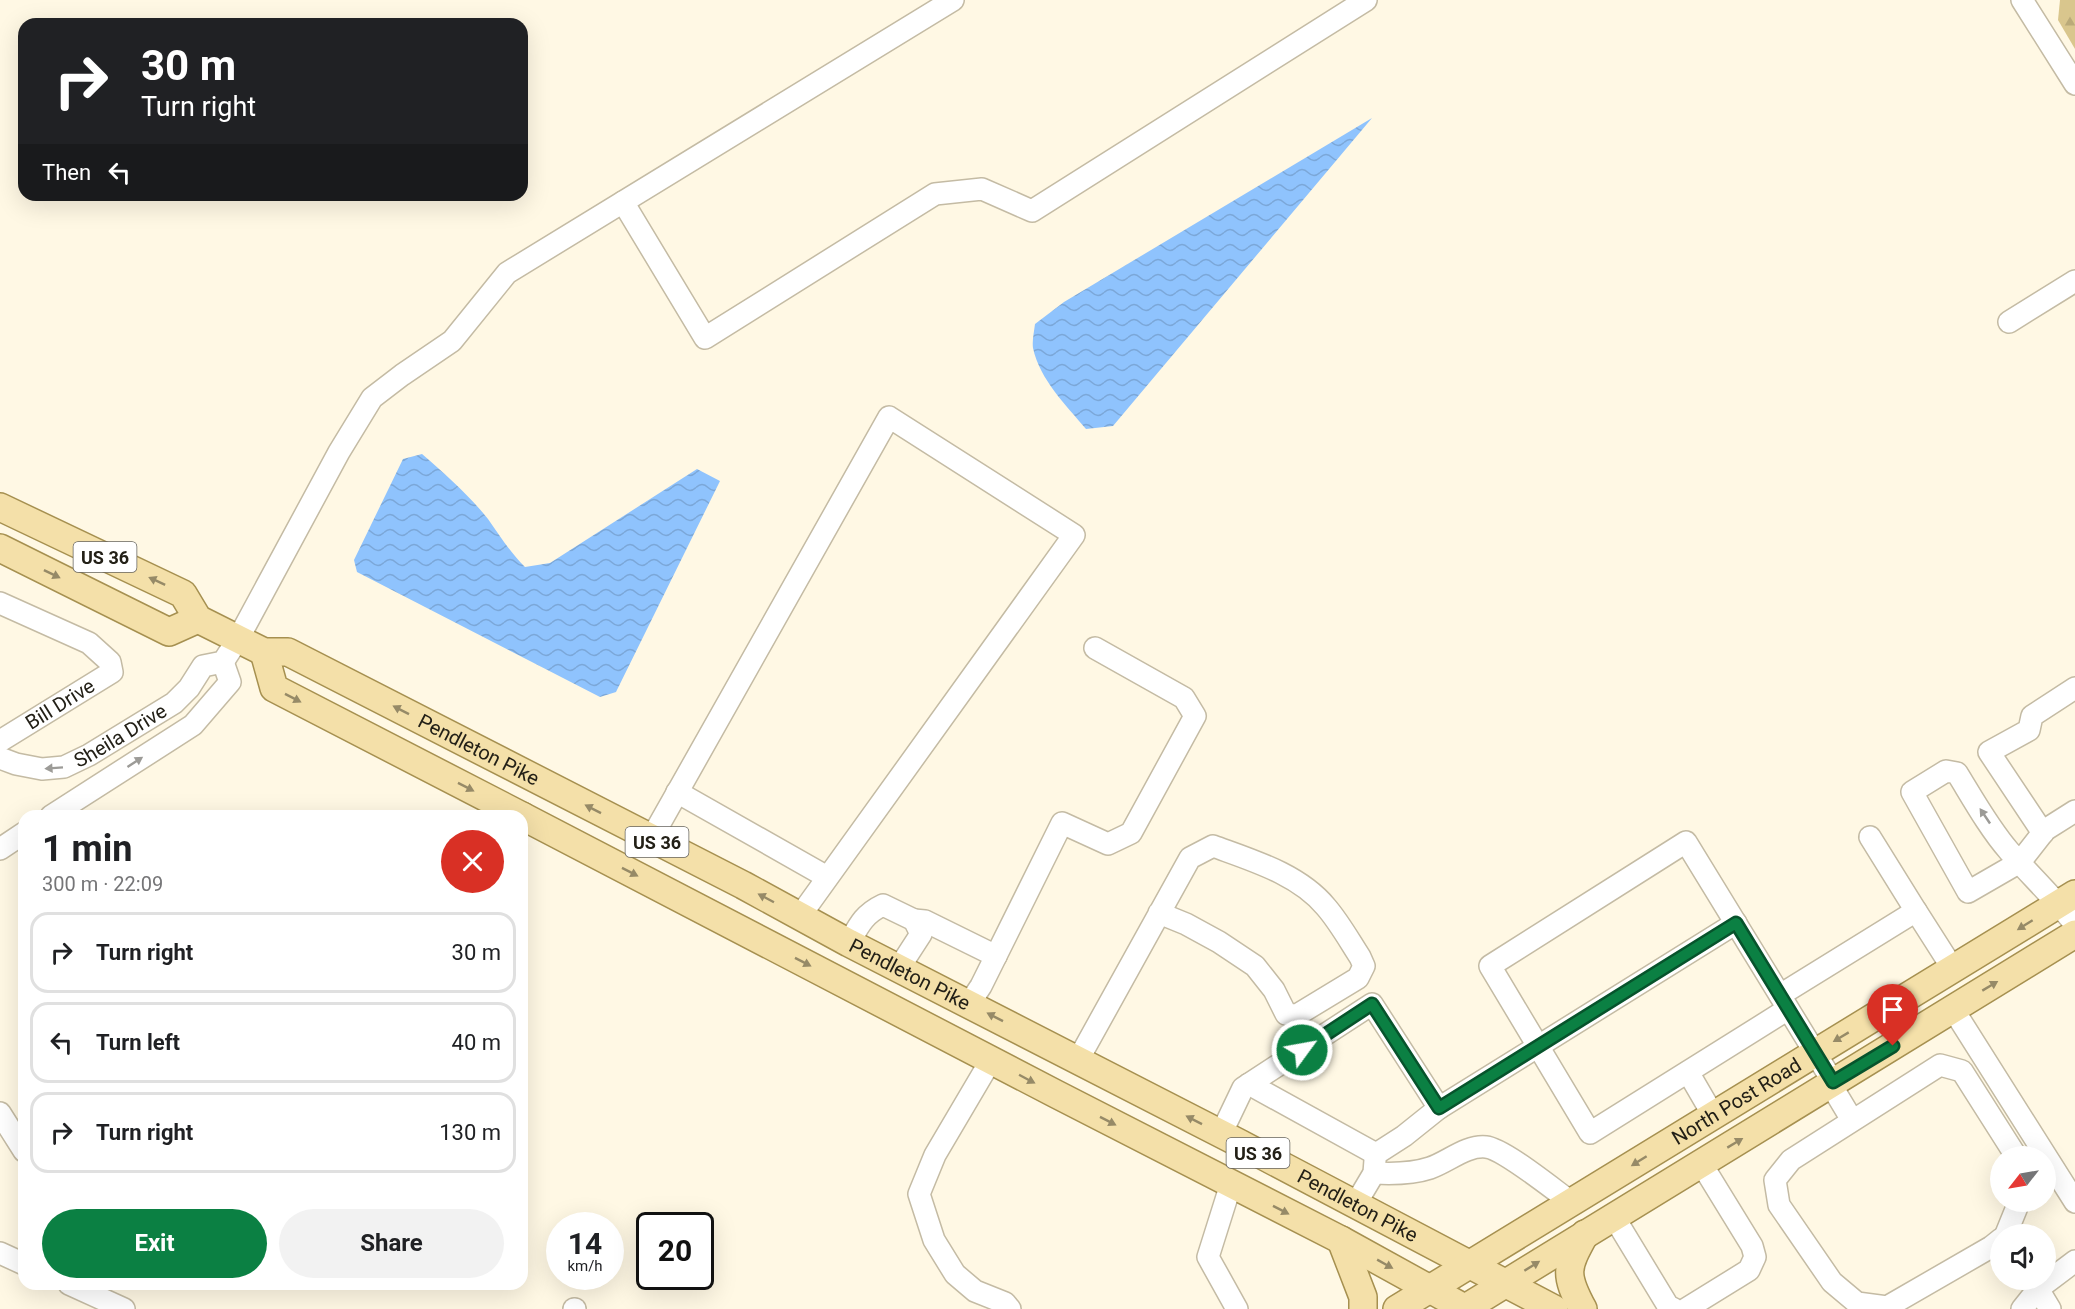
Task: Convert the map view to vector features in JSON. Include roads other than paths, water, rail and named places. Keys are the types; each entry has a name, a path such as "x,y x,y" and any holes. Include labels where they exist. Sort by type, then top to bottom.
{"main road":[{"name":"US 36","path":"0,507 183,594 198,619"},
{"path":"0,548 169,632 198,619"},
{"name":"Pendleton Pike","path":"198,619 231,651 288,652 1221,1134 1554,1309"},
{"name":"Pendleton Pike","path":"264,652 274,688 510,810"},
{"name":"Pendleton Pike","path":"528,819 1341,1240 1465,1309"},
{"name":"North Post Road","path":"1397,1309 1953,969 2070,907"},
{"name":"North Post Road","path":"1465,1309 2075,934"},
{"path":"1583,1309 1572,1289 1569,1275 1570,1262 1585,1234"},
{"path":"1341,1240 1363,1297 1363,1309"}],"street":[{"path":"231,651 339,452 372,398 452,342 507,273 952,0"},
{"path":"623,201 705,338 935,194 982,189 1032,211 1366,0"},
{"path":"2022,0 2075,84"},
{"path":"2009,322 2075,281"},
{"path":"651,839 889,417 1074,535 800,916"},
{"name":"Bill Drive","path":"0,603 88,644 110,662 112,672 0,741"},
{"path":"969,1004 996,956 1062,823 1108,844 1131,833 1195,716 1184,698 1095,648"},
{"name":"Sheila Drive","path":"0,758 42,769 64,767 89,755 174,702 189,688 203,666 231,651 231,682 193,725 60,810"},
{"path":"2043,833 1989,752 2029,730 2032,716 2075,688"},
{"path":"2070,907 2020,862 2008,849 1957,773 1946,771 1912,792 1968,892 2020,862 2043,833 2075,812"},
{"path":"677,792 827,877"},
{"path":"0,849 18,837"},
{"path":"1870,837 1953,969"},
{"path":"1852,1120 1837,1095 1833,1082 1815,1052 1784,1002 1736,923 1686,842 1490,966 1590,1133 1688,1072 1784,1002 1916,911"},
{"path":"1078,1060 1159,913 1190,858 1213,846 1278,872 1303,887 1325,906 1364,966 1358,978 1297,1016 1286,1014 1274,990 1255,966 1219,942 1186,924 1159,913"},
{"path":"849,942 870,911 883,904 996,956"},
{"path":"899,968 921,934 914,920"},
{"path":"1355,1204 1375,1164 1404,1136 1439,1108 1736,923"},
{"path":"1221,1134 1243,1088 1372,1004 1439,1108"},
{"path":"1953,1009 2075,1202"},
{"path":"991,1060 935,1155 919,1194 934,1240 955,1274 975,1291 1005,1303 1010,1309"},
{"path":"1990,1248 1887,1307 1857,1303 1832,1282 1779,1204 1775,1180 1791,1160 1940,1065 1962,1071 2010,1146"},
{"path":"1688,1072 1713,1114"},
{"path":"1249,1084 1375,1164 1400,1174 1429,1168 1474,1147 1488,1147 1528,1170 1571,1202"},
{"path":"0,1113 18,1142"},
{"path":"1686,1309 1749,1270 1755,1257 1752,1246 1701,1163"},
{"path":"1231,1184 1208,1257 1237,1309"},
{"path":"1614,1217 1662,1304"},
{"path":"0,1253 18,1261"},
{"path":"2056,1275 2075,1261"},
{"path":"82,1290 124,1309"},
{"path":"112,1290 124,1309"},
{"path":"2022,1309 2037,1290"},
{"path":"2039,1290 2049,1309"}],"water":[{"path":"1372,118 1113,426 1086,429 1055,392 1041,371 1033,348 1035,324 1064,302"},
{"path":"422,454 473,502 525,567 550,563 697,469 720,481 616,692 600,697 357,572 354,560 403,459"}]}
